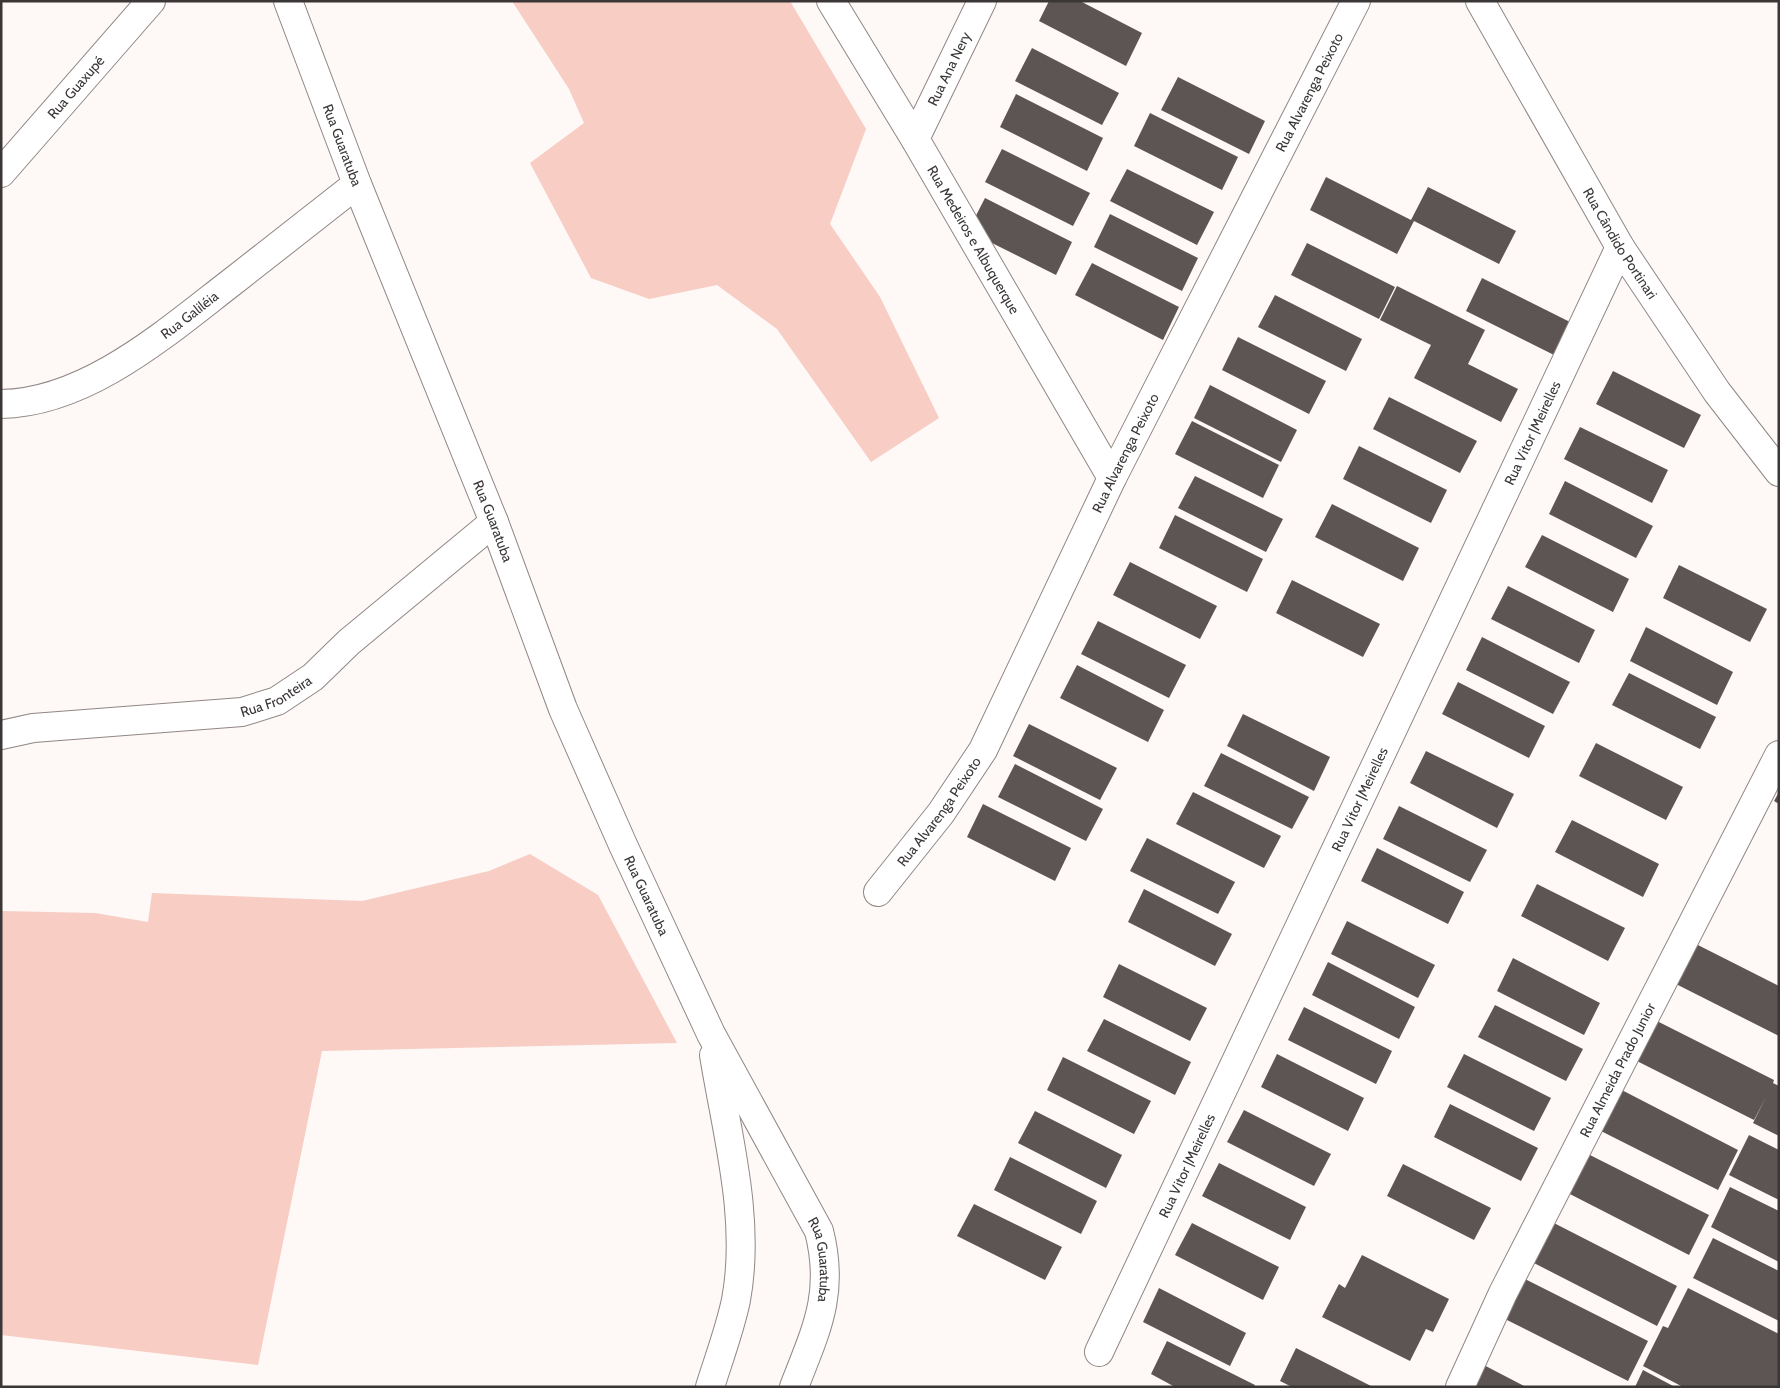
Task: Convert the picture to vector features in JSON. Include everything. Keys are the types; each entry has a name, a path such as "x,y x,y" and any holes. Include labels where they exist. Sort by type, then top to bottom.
{"street":[{"name":"Rua Guaxupé","path":"1,173 151,1"},
{"name":"Rua Guaratuba","path":"288,1 357,184 494,522 564,709 623,845 710,1034 819,1231 825,1254 826,1286 821,1316 794,1387"},
{"name":"Rua Medeiros e Albuquerque","path":"831,1 915,138 1112,478"},
{"name":"Rua Ana Nery","path":"915,138 982,1"},
{"name":"Rua Alvarenga Peixoto","path":"878,892 941,813 983,750 1112,478 1356,1"},
{"name":"Rua Cândido Portinari","path":"1480,1 1620,247 1717,392 1779,472"},
{"name":"Rua Galiléia","path":"1,404 56,395 94,379 164,335 357,184"},
{"name":"Rua Vitor |Meirelles","path":"1099,1352 1620,247"},
{"name":"Rua Fronteira","path":"1,735 33,728 242,712 277,701 313,677 349,642 494,522"},
{"name":"Rua Almeida Prado Junior","path":"1460,1387 1503,1293 1779,755"},
{"name":"Rua Guaratuba","path":"710,1034 740,1210 740,1263 736,1300 710,1387"}],"shaded area":[{"path":"512,1 790,1 866,129 830,224 880,297 939,418 871,462 777,329 717,285 649,299 591,278 530,163 584,123 569,89"},
{"path":"530,854 598,895 677,1043 322,1051 258,1365 1,1335 1,911 95,913 148,922 152,893 362,901 489,871"}],"building":[{"path":"1049,1 1080,1 1142,33 1126,66 1039,21"},
{"path":"1032,48 1119,93 1102,125 1015,81"},
{"path":"1178,77 1265,121 1249,154 1161,110"},
{"path":"1016,94 1103,138 1087,171 1000,127"},
{"path":"1150,113 1238,157 1222,190 1134,146"},
{"path":"1002,149 1090,193 1073,226 985,182"},
{"path":"1127,169 1214,212 1197,245 1110,201"},
{"path":"1326,177 1411,220 1428,187 1516,231 1499,264 1414,221 1397,254 1310,210"},
{"path":"985,198 1072,242 1056,275 968,231"},
{"path":"1110,214 1198,258 1182,291 1094,247"},
{"path":"1307,243 1395,287 1379,319 1291,275"},
{"path":"1092,263 1179,307 1163,340 1075,295"},
{"path":"1482,278 1570,322 1554,355 1466,311"},
{"path":"1397,286 1485,330 1468,364 1518,389 1501,422 1414,378 1431,345 1380,320"},
{"path":"1275,295 1362,339 1346,371 1258,327"},
{"path":"1238,337 1326,381 1309,414 1222,370"},
{"path":"1613,371 1701,415 1684,448 1596,404"},
{"path":"1210,385 1297,430 1281,462 1194,418"},
{"path":"1389,397 1477,441 1460,473 1373,429"},
{"path":"1192,421 1279,465 1263,498 1175,454"},
{"path":"1580,427 1668,470 1652,503 1564,459"},
{"path":"1359,446 1447,490 1431,523 1343,479"},
{"path":"1195,476 1283,519 1266,552 1178,508"},
{"path":"1565,481 1653,526 1636,558 1549,514"},
{"path":"1332,504 1419,548 1403,581 1315,537"},
{"path":"1175,515 1263,559 1247,592 1159,548"},
{"path":"1542,535 1629,579 1613,612 1525,567"},
{"path":"1130,562 1217,606 1200,639 1113,595"},
{"path":"1679,565 1767,609 1750,642 1663,598"},
{"path":"1292,580 1380,624 1363,657 1276,613"},
{"path":"1508,586 1595,630 1579,663 1491,619"},
{"path":"1098,621 1186,665 1169,698 1081,654"},
{"path":"1646,627 1733,672 1717,705 1630,661"},
{"path":"1482,637 1570,682 1553,714 1466,670"},
{"path":"1077,665 1164,710 1148,742 1060,698"},
{"path":"1629,673 1716,717 1700,749 1612,705"},
{"path":"1458,682 1545,726 1529,758 1442,714"},
{"path":"1243,714 1330,757 1314,791 1227,746"},
{"path":"1029,724 1117,768 1100,800 1013,756"},
{"path":"1596,743 1683,787 1666,820 1579,776"},
{"path":"1426,751 1514,794 1497,828 1410,783"},
{"path":"1221,753 1309,797 1292,829 1204,786"},
{"path":"1015,764 1103,809 1086,841 998,797"},
{"path":"1193,792 1281,836 1264,868 1176,824"},
{"path":"1779,792 1779,804 1774,801"},
{"path":"983,804 1071,848 1055,881 967,837"},
{"path":"1399,806 1487,850 1470,882 1383,839"},
{"path":"1572,820 1659,864 1643,897 1555,852"},
{"path":"1147,838 1235,882 1218,914 1130,871"},
{"path":"1377,848 1464,892 1448,924 1361,881"},
{"path":"1537,884 1625,928 1608,961 1521,916"},
{"path":"1144,889 1232,934 1215,966 1128,922"},
{"path":"1347,921 1435,965 1418,998 1331,954"},
{"path":"1690,941 1779,986 1779,1036 1670,981"},
{"path":"1513,958 1600,1003 1584,1035 1497,991"},
{"path":"1328,962 1415,1007 1399,1039 1312,995"},
{"path":"1119,964 1207,1008 1190,1041 1103,997"},
{"path":"1495,1005 1583,1049 1566,1081 1478,1037"},
{"path":"1304,1007 1392,1051 1376,1084 1288,1040"},
{"path":"1647,1016 1774,1080 1773,1083 1779,1086 1779,1136 1753,1123 1766,1097 1754,1120 1627,1056"},
{"path":"1104,1019 1191,1062 1175,1095 1087,1051"},
{"path":"1277,1054 1364,1098 1348,1131 1261,1087"},
{"path":"1464,1054 1551,1098 1534,1131 1447,1087"},
{"path":"1063,1057 1151,1101 1134,1134 1047,1090"},
{"path":"1612,1085 1738,1150 1718,1190 1591,1126"},
{"path":"1450,1104 1538,1148 1521,1181 1434,1137"},
{"path":"1244,1110 1331,1154 1314,1186 1227,1142"},
{"path":"1035,1111 1122,1155 1106,1188 1018,1143"},
{"path":"1749,1135 1779,1150 1779,1200 1729,1175"},
{"path":"1582,1151 1709,1215 1689,1255 1562,1190"},
{"path":"1010,1157 1097,1201 1081,1234 994,1190"},
{"path":"1219,1163 1306,1207 1290,1240 1202,1196"},
{"path":"1403,1164 1491,1208 1474,1240 1387,1196"},
{"path":"1730,1187 1779,1211 1779,1262 1711,1227"},
{"path":"974,1204 1062,1247 1045,1280 957,1236"},
{"path":"1550,1221 1677,1286 1657,1326 1530,1261"},
{"path":"1192,1223 1279,1267 1263,1300 1175,1255"},
{"path":"1713,1238 1779,1271 1779,1321 1693,1278"},
{"path":"1362,1255 1449,1299 1433,1332 1426,1329 1410,1361 1322,1317 1339,1284 1345,1288"},
{"path":"1521,1277 1648,1341 1628,1381 1501,1317"},
{"path":"1159,1288 1246,1333 1230,1366 1143,1322"},
{"path":"1688,1288 1779,1334 1779,1387 1683,1387 1643,1366 1663,1326 1668,1328"},
{"path":"1167,1341 1255,1385 1254,1387 1175,1387 1151,1374"},
{"path":"1296,1348 1373,1387 1292,1387 1280,1381"},
{"path":"1478,1362 1526,1387 1466,1387"},
{"path":"1643,1370 1675,1387 1635,1387"}]}
